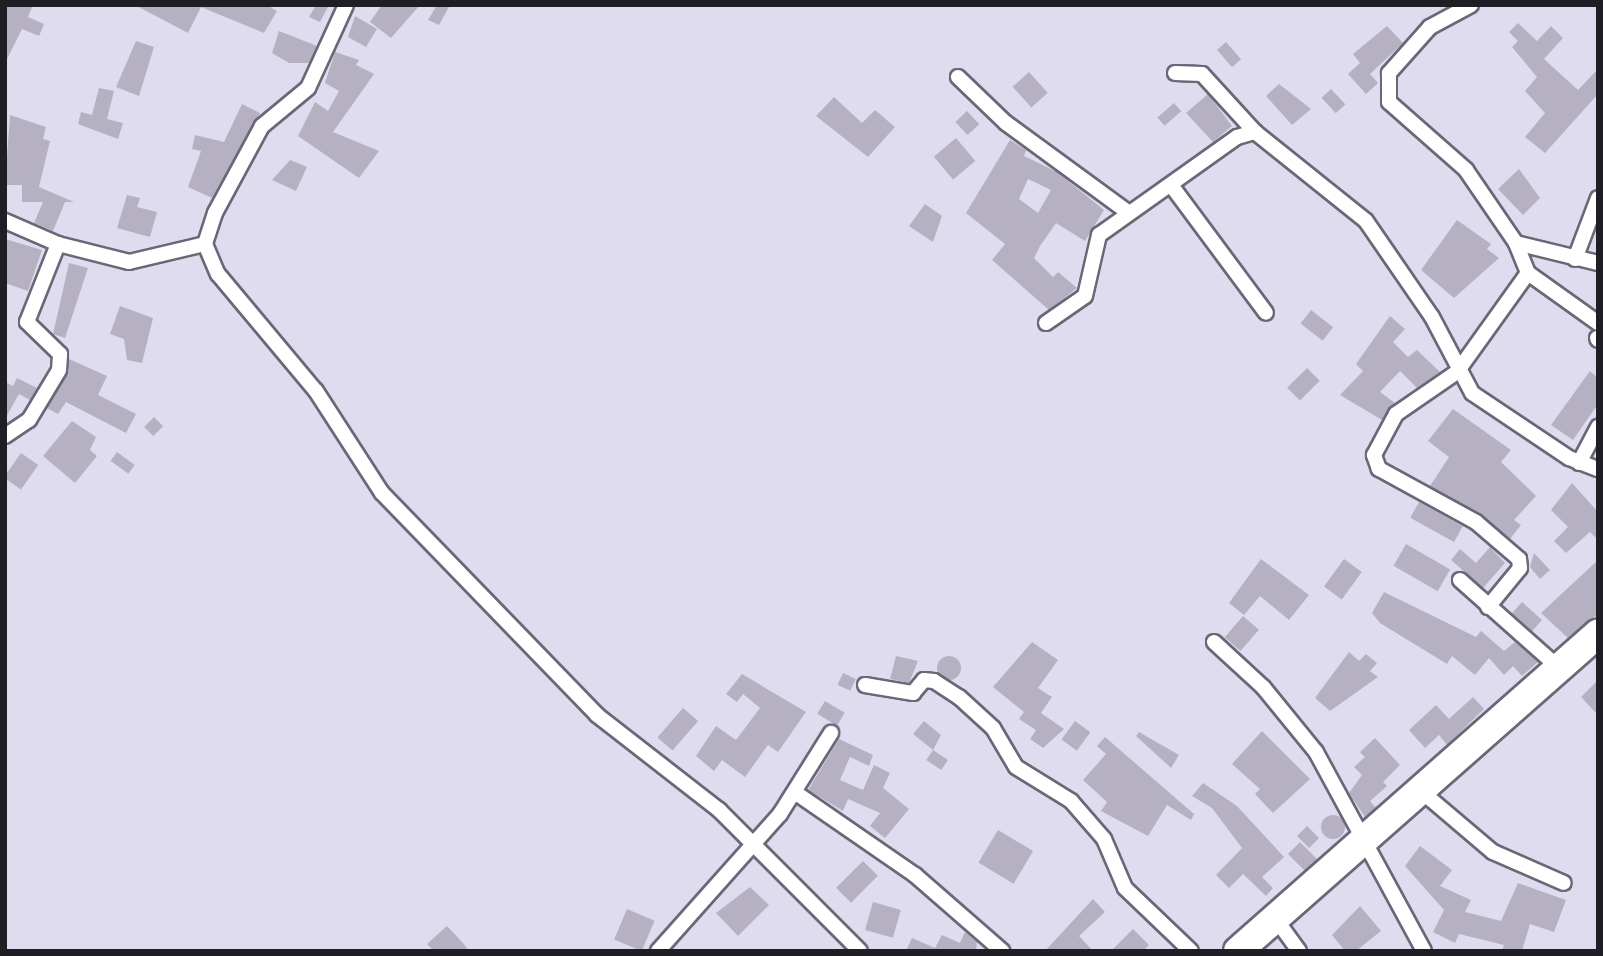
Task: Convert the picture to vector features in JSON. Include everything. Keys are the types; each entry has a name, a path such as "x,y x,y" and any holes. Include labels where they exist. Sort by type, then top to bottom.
{"highway":[{"path":"1238,951 1598,634"}],"street":[{"path":"345,5 308,88 256,135 205,244 218,274 316,391 382,493 597,715 753,842 860,951"},
{"path":"1472,5 1430,27 1388,73 1385,92 1466,170 1516,243 1528,273 1598,323"},
{"path":"1175,73 1202,74 1255,132 1366,221 1432,317 1457,372 1485,404 1579,463 1598,469"},
{"path":"958,77 1006,123 1129,213"},
{"path":"1046,323 1085,296 1096,239 1237,138 1255,132"},
{"path":"1171,185 1266,313"},
{"path":"1575,260 1598,198"},
{"path":"5,221 58,244 129,262 205,244"},
{"path":"1516,243 1575,260 1598,263"},
{"path":"5,436 29,420 59,370 60,354 27,323 58,244"},
{"path":"1488,607 1520,568 1520,559 1476,522 1374,463 1396,414 1457,372 1528,273"},
{"path":"1579,463 1598,427"},
{"path":"1460,580 1558,667"},
{"path":"1214,642 1295,723 1368,837 1424,951"},
{"path":"866,685 913,693 924,680 934,681 959,697 993,728 1016,767 1071,801 1104,839 1125,888 1191,951"},
{"path":"658,951 796,793 831,733"},
{"path":"1422,791 1493,852 1564,883"},
{"path":"796,793 915,876 1002,951"},
{"path":"1275,918 1299,951"}],"building":[{"path":"5,5 33,5 28,17 44,24 39,36 22,29 5,63"},
{"path":"135,5 267,5 277,11 264,33 201,7 188,33"},
{"path":"316,5 329,5 320,22 309,17"},
{"path":"382,5 420,5 391,38 370,22"},
{"path":"437,5 450,5 439,25 428,20"},
{"path":"355,16 377,29 366,47 348,37"},
{"path":"1518,23 1537,41 1551,26 1563,38 1544,59 1578,90 1598,69 1598,94 1545,153 1525,137 1545,113 1525,91 1537,77 1512,47 1518,41 1509,32"},
{"path":"1387,26 1403,43 1370,74 1378,83 1366,94 1348,74 1360,63 1353,54"},
{"path":"279,31 317,46 309,63 289,63 272,53"},
{"path":"136,41 154,47 139,96 116,87"},
{"path":"1226,42 1241,59 1232,67 1217,50"},
{"path":"335,52 359,60 356,65 374,74 333,132 379,151 359,178 298,136 315,102 328,111 339,91 325,83"},
{"path":"1029,72 1048,93 1031,108 1013,87"},
{"path":"1279,84 1311,109 1292,125 1266,96"},
{"path":"99,88 114,91 107,119 123,123 118,139 78,124 81,112 92,115"},
{"path":"1331,89 1345,104 1336,113 1321,98"},
{"path":"1208,94 1232,126 1213,142 1186,113"},
{"path":"834,97 862,123 875,110 895,127 868,157 816,116"},
{"path":"1174,103 1181,111 1165,126 1157,117"},
{"path":"242,104 260,113 212,198 188,187 201,151 192,149 195,135 224,142"},
{"path":"967,111 979,124 968,135 955,122"},
{"path":"10,115 46,127 43,139 50,141 39,187 74,202 65,202 53,231 34,223 43,202 22,202 22,185 5,185"},
{"path":"956,138 975,161 953,180 934,157"},
{"path":"1010,140 1026,150 1024,156 1057,172 1104,210 1085,241 1056,223 1040,246 1034,258 1053,277 1058,272 1077,288 1049,310 992,260 1005,244 966,213","holes":["1028,179 1051,190 1038,213 1019,199"]},
{"path":"290,160 307,167 296,191 272,180"},
{"path":"1519,169 1540,198 1523,215 1498,189"},
{"path":"127,195 140,198 137,207 157,212 150,237 117,228"},
{"path":"925,204 942,216 933,242 909,226"},
{"path":"1457,220 1491,244 1487,249 1499,258 1454,298 1421,270"},
{"path":"5,239 42,250 28,291 5,283"},
{"path":"69,263 88,268 65,338 53,334"},
{"path":"120,306 153,318 142,363 127,360 124,339 110,334"},
{"path":"1311,310 1333,327 1323,341 1301,323"},
{"path":"1390,316 1405,329 1393,342 1408,357 1417,350 1440,372 1417,388 1400,371 1380,392 1395,403 1382,420 1340,395 1363,371 1356,364"},
{"path":"69,359 107,376 98,395 136,414 126,433 66,402 58,414 47,408"},
{"path":"1307,368 1320,381 1300,401 1287,388"},
{"path":"1590,371 1598,378 1598,404 1573,440 1551,425"},
{"path":"17,378 37,388 30,400 19,394 5,419 5,382 13,386"},
{"path":"1453,409 1511,450 1501,462 1536,496 1514,520 1521,525 1510,539 1430,486 1449,457 1428,441"},
{"path":"154,417 163,426 153,436 144,427"},
{"path":"72,421 96,437 90,450 97,456 75,483 43,456"},
{"path":"117,452 135,465 128,474 111,461"},
{"path":"21,453 38,465 21,490 5,476"},
{"path":"1572,483 1598,512 1598,540 1590,532 1566,553 1554,541 1568,527 1551,510"},
{"path":"1419,502 1463,526 1454,542 1410,518"},
{"path":"1406,544 1450,570 1438,591 1394,566"},
{"path":"1490,547 1505,563 1483,588 1451,560 1460,549 1476,563"},
{"path":"1534,553 1550,570 1540,579 1530,567"},
{"path":"1261,559 1309,595 1289,620 1260,596 1244,615 1229,603"},
{"path":"1344,559 1362,572 1342,599 1324,587"},
{"path":"1598,560 1598,614 1568,638 1541,613"},
{"path":"1384,592 1476,637 1481,631 1504,651 1515,642 1538,662 1522,676 1513,666 1504,675 1489,658 1475,675 1452,656 1447,664 1380,623 1372,613"},
{"path":"1522,602 1542,620 1532,631 1512,613"},
{"path":"1243,616 1259,630 1240,651 1225,637"},
{"path":"1032,642 1058,660 1038,688 1052,697 1041,713 1064,729 1043,748 1030,739 1036,730 1019,719 1024,712 993,687"},
{"path":"1349,652 1359,661 1366,654 1377,663 1370,671 1378,677 1330,711 1315,698"},
{"path":"896,656 918,661 909,683 890,679"},
{"path":"949,656 958,659 961,668 958,677 949,680 940,677 937,668 940,659"},
{"path":"843,673 856,679 850,691 838,685"},
{"path":"742,674 806,712 778,752 768,745 745,777 722,760 714,771 696,756 716,726 736,740 760,708 743,694 737,702 726,694"},
{"path":"1598,680 1598,715 1581,697"},
{"path":"1473,697 1484,709 1447,745 1439,735 1425,748 1409,730 1436,705 1449,719"},
{"path":"825,701 845,713 837,726 817,714"},
{"path":"683,708 698,721 673,751 657,737"},
{"path":"924,721 941,735 933,750 913,734"},
{"path":"1075,721 1090,732 1077,751 1061,740"},
{"path":"1262,731 1310,779 1273,813 1255,794 1260,789 1232,764"},
{"path":"1139,732 1179,755 1171,768 1136,736"},
{"path":"1105,737 1194,814 1191,820 1167,805 1148,836 1101,811 1107,802 1083,780 1106,754 1097,746"},
{"path":"1375,738 1400,765 1383,782 1387,786 1370,801 1376,808 1365,817 1349,793 1362,775 1354,767 1365,757 1360,752"},
{"path":"839,739 873,755 869,766 850,757 840,780 863,790 874,765 890,773 883,788 909,809 885,838 870,826 880,813 848,799 843,811 808,790"},
{"path":"933,750 948,760 941,770 926,760"},
{"path":"1203,783 1237,806 1284,857 1262,877 1273,888 1266,896 1243,874 1229,888 1216,875 1242,848 1212,808 1192,796"},
{"path":"1333,815 1342,818 1345,827 1342,836 1333,839 1324,836 1321,827 1324,818"},
{"path":"1307,826 1319,838 1309,848 1297,836"},
{"path":"998,830 1033,851 1014,884 978,863"},
{"path":"1300,842 1317,859 1305,871 1288,854"},
{"path":"1420,846 1452,870 1440,886 1471,900 1465,912 1501,921 1518,883 1566,900 1554,932 1530,924 1522,951 1502,951 1504,945 1459,934 1455,943 1433,932 1444,910 1405,866"},
{"path":"863,861 878,876 851,903 836,888"},
{"path":"750,887 769,905 738,936 716,913"},
{"path":"1093,899 1105,912 1079,936 1093,951 1045,951"},
{"path":"873,902 901,910 893,938 865,930"},
{"path":"1360,906 1381,931 1356,951 1345,951 1332,935"},
{"path":"627,909 655,921 642,951 614,939"},
{"path":"447,926 469,951 434,951 427,944"},
{"path":"1133,929 1149,945 1143,951 1111,951"},
{"path":"965,932 977,942 976,951 906,951 912,938 935,948 942,935 960,943"}]}
